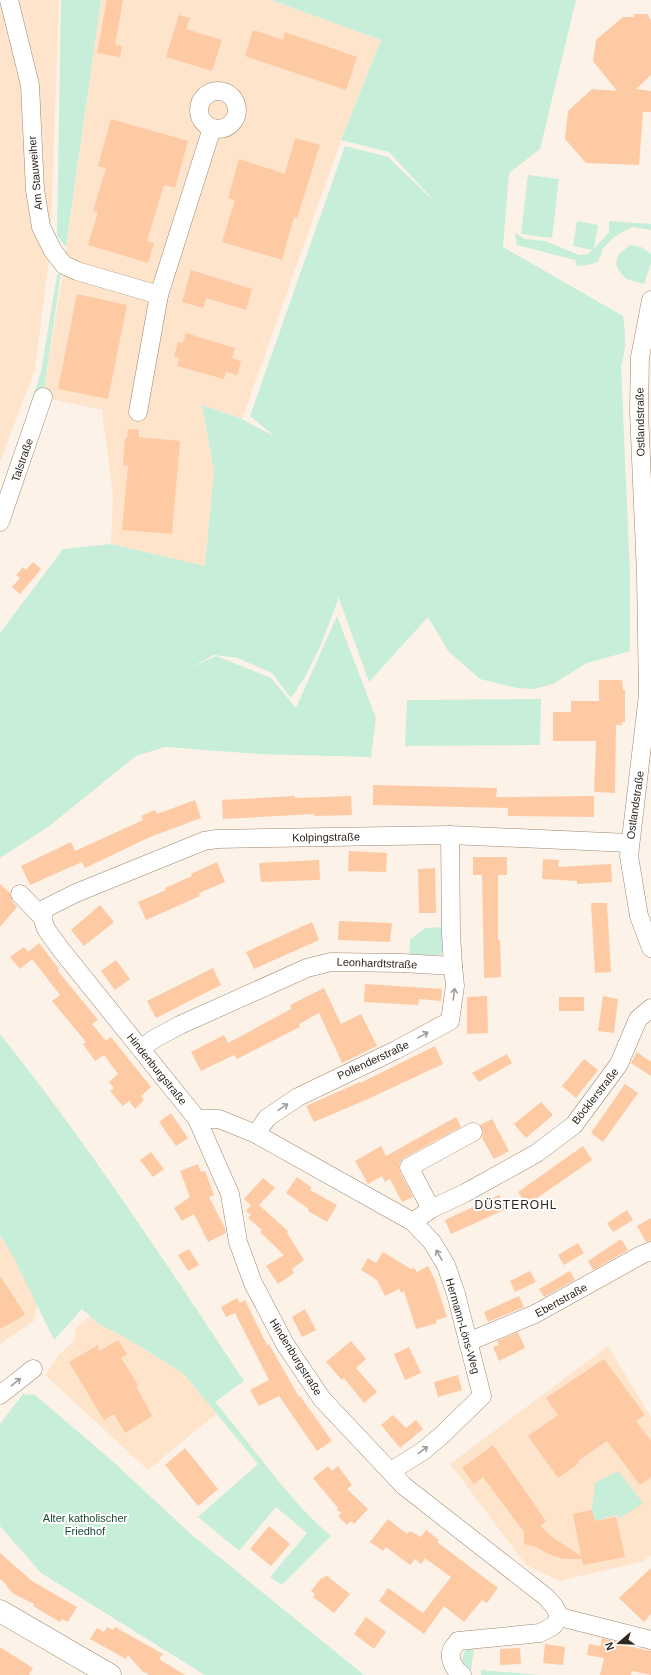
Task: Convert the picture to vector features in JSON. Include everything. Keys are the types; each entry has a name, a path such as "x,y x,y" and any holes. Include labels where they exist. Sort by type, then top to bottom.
{"main road":[{"path":"0,1611 110,1675"}],"street":[{"path":"0,4 3,0"},
{"name":"Am Stauweiher","path":"9,0 30,85 34,190 41,228 53,251 64,265 77,271 159,296"},
{"path":"138,412 159,296 212,128"},
{"name":"Ostlandstraße","path":"651,300 640,357 639,411 646,575 649,695 629,856 640,916 651,948"},
{"name":"Talstraße","path":"0,522 43,397"},
{"path":"450,835 450,933 453,966"},
{"name":"Kolpingstraße","path":"42,917 46,908 76,893 204,841 217,839 450,835 630,843"},
{"name":"Hindenburgstraße","path":"20,894 42,917 46,929 62,951 197,1119 230,1194 238,1242 253,1282 285,1344 322,1399 421,1501 546,1597 554,1606 560,1617"},
{"name":"Leonhardtstraße","path":"141,1049 154,1039 180,1025 307,968 331,962 402,963 453,966"},
{"name":"Pollenderstraße","path":"256,1134 267,1118 298,1097 396,1050 450,1021 455,986 453,966"},
{"name":"Böcklerstraße","path":"413,1222 431,1209 465,1193 537,1153 574,1125 619,1064 638,1018 651,1008"},
{"name":"Hermann-Löns-Weg","path":"197,1119 219,1119 256,1134 413,1222 432,1242 446,1265 456,1294 482,1396 442,1435 423,1451 391,1471"},
{"path":"431,1209 409,1167 473,1132"},
{"name":"Ebertstraße","path":"468,1342 535,1314 641,1255 651,1251"},
{"path":"0,1396 33,1369"},
{"path":"462,1675 455,1668 452,1662 452,1650 458,1641 540,1633 553,1626 560,1617 651,1640"}],"shaded area":[{"path":"0,0 59,0 50,251 35,369 0,462"},
{"path":"101,0 271,0 381,40 341,140 242,419 202,405 214,471 205,566 111,544 113,496 102,410 43,397 64,265"},
{"path":"0,1176 42,1286 34,1321 0,1344"},
{"path":"90,1316 99,1324 126,1338 183,1373 217,1413 148,1470 45,1375 60,1354 75,1339 75,1329"},
{"path":"608,1346 651,1417 651,1555 644,1561 560,1581 526,1565 450,1464"}],"green space":[{"path":"61,0 101,0 66,247 57,236"},
{"path":"271,0 576,0 540,149 509,173 503,247 623,316 625,347 621,365 630,574 630,651 587,663 553,684 534,689 517,688 480,679 448,651 428,617 369,682 338,596 338,600 320,647 305,677 291,698 272,673 238,658 214,655 190,668 216,656 271,678 296,708 337,616 376,718 371,757 258,754 165,747 136,756 48,827 0,858 0,633 63,549 111,544 205,566 214,471 202,405 242,419 274,436 250,416 345,146 388,157 438,205 389,152 341,140 381,40"},
{"path":"528,175 559,179 552,238 521,234"},
{"path":"577,221 598,225 594,249 609,232 609,221 651,224 651,230 632,227 614,237 603,248 598,262 588,265 577,266 575,260 517,245 515,233 525,239 545,241 579,255 588,254 593,250 573,246"},
{"path":"630,245 641,247 651,254 651,263 644,284 626,279 619,271 616,264 618,255"},
{"path":"61,273 43,397 10,469 41,372 57,275"},
{"path":"541,699 540,745 405,746 407,700"},
{"path":"445,927 443,950 441,955 409,955 410,940 425,928"},
{"path":"0,1034 33,1076 95,1161 156,1248 244,1381 215,1402 285,1489 331,1536 282,1585 270,1577 307,1533 276,1507 239,1551 198,1517 258,1464 183,1373 126,1338 99,1324 82,1309 54,1340 14,1258 0,1235"},
{"name":"Alter katholischer Friedhof","path":"23,1394 35,1395 109,1458 192,1535 364,1675 205,1675 41,1573 0,1526 0,1424"},
{"path":"618,1471 643,1503 620,1518 616,1515 595,1521 592,1510 595,1483"},
{"path":"474,1648 471,1670 465,1667 462,1659 465,1650"},
{"path":"481,1670 539,1675 481,1675"}],"building":[{"path":"107,0 123,0 115,45 122,46 120,57 97,53"},
{"path":"634,14 647,14 651,20 651,75 636,89 651,91 651,112 643,112 639,165 586,163 565,139 568,111 592,89 617,91 593,61 596,40 623,17 634,17"},
{"path":"179,15 190,18 186,29 222,40 212,71 166,57"},
{"path":"253,30 283,40 285,32 357,57 346,90 245,56"},
{"path":"111,119 188,141 175,188 164,185 147,241 154,243 148,263 88,245 98,212 93,211 106,168 98,166"},
{"path":"295,138 320,145 297,218 294,217 282,260 222,242 235,200 228,198 239,159 285,174"},
{"path":"191,270 252,289 246,310 206,298 203,308 182,302"},
{"path":"77,294 127,305 108,399 58,389"},
{"path":"186,333 235,348 232,358 241,361 237,375 226,372 224,379 177,366 179,358 174,356 178,342 183,343"},
{"path":"128,429 139,430 139,437 180,441 172,534 122,530 128,466 123,465 125,438 127,438"},
{"path":"33,562 41,569 20,594 12,587 20,578 16,575 23,567 26,570"},
{"path":"599,680 622,680 623,690 625,690 625,722 622,722 622,725 616,725 615,793 594,792 596,741 553,741 553,712 571,712 571,701 599,701"},
{"path":"373,785 497,788 496,797 594,796 594,817 508,816 508,808 373,805"},
{"path":"295,796 295,798 351,796 352,815 314,816 314,814 223,819 222,800"},
{"path":"195,800 201,818 150,837 85,868 82,862 30,885 21,866 71,842 75,851 143,820 141,816 155,810 157,814"},
{"path":"349,851 387,853 386,872 348,871"},
{"path":"473,857 507,857 507,875 498,875 498,940 500,940 501,977 484,978 482,875 473,875"},
{"path":"543,859 559,860 558,867 611,864 612,882 577,884 577,881 542,879"},
{"path":"319,860 320,880 261,882 259,863"},
{"path":"217,862 225,882 199,893 200,896 146,920 138,902 166,890 165,888 192,876 191,874"},
{"path":"435,868 436,913 419,913 418,869"},
{"path":"0,884 10,893 12,901 17,907 0,927"},
{"path":"591,903 607,903 611,972 595,973"},
{"path":"100,905 114,922 84,946 71,930"},
{"path":"339,921 392,923 390,942 338,940"},
{"path":"312,922 319,940 254,969 246,952"},
{"path":"39,943 59,969 58,971 98,1020 92,1024 106,1041 111,1037 151,1087 141,1096 144,1100 135,1109 129,1101 123,1106 110,1091 114,1088 109,1082 118,1074 104,1055 95,1061 83,1044 86,1042 52,1001 60,995 32,959 20,969 10,957 24,947 28,952"},
{"path":"116,960 130,979 115,990 101,971"},
{"path":"213,968 221,985 156,1018 147,1001"},
{"path":"365,984 442,989 441,1001 419,999 418,1005 364,1002"},
{"path":"324,988 341,1024 361,1014 377,1046 342,1063 319,1013 299,1024 300,1027 237,1059 234,1055 201,1071 191,1052 224,1035 228,1043 291,1009 290,1005"},
{"path":"487,996 488,1033 467,1034 467,997"},
{"path":"603,996 618,999 614,1033 598,1031"},
{"path":"559,997 584,997 584,1011 559,1011"},
{"path":"435,1046 443,1064 314,1122 306,1106 360,1083"},
{"path":"637,1052 651,1062 651,1076 631,1063"},
{"path":"507,1054 512,1063 479,1082 472,1073"},
{"path":"584,1059 598,1070 576,1098 562,1086"},
{"path":"625,1084 638,1093 603,1142 591,1133"},
{"path":"541,1102 553,1115 526,1138 514,1124"},
{"path":"171,1113 188,1138 176,1146 159,1122"},
{"path":"456,1117 461,1127 404,1158 400,1162 400,1172 413,1197 402,1202 390,1179 385,1182 382,1176 368,1184 355,1161 381,1146 386,1156"},
{"path":"492,1119 509,1151 494,1159 482,1138 483,1132 480,1125"},
{"path":"583,1146 592,1160 527,1205 518,1192"},
{"path":"151,1152 164,1169 153,1177 140,1160"},
{"path":"198,1164 201,1172 205,1171 214,1195 209,1197 225,1228 226,1233 208,1242 194,1214 182,1221 174,1208 190,1197 180,1171"},
{"path":"297,1177 312,1188 310,1190 337,1205 327,1222 308,1211 309,1209 286,1193"},
{"path":"263,1178 275,1188 259,1205 288,1231 287,1233 304,1260 292,1269 294,1273 278,1284 266,1266 284,1255 260,1232 262,1230 248,1218 251,1215 246,1211 251,1205 244,1199"},
{"path":"499,1195 506,1209 451,1234 445,1220"},
{"path":"627,1210 633,1220 613,1232 607,1223"},
{"path":"651,1218 651,1241 646,1242 637,1226"},
{"path":"621,1239 628,1250 593,1270 588,1261"},
{"path":"578,1243 584,1253 564,1265 558,1255"},
{"path":"189,1249 199,1265 188,1271 178,1255"},
{"path":"383,1252 411,1269 414,1268 417,1272 428,1266 435,1280 447,1317 436,1320 437,1323 416,1329 404,1291 402,1293 399,1289 385,1296 377,1280 361,1270 368,1258 376,1263"},
{"path":"530,1271 536,1282 515,1292 510,1281"},
{"path":"570,1271 575,1280 544,1297 539,1289"},
{"path":"0,1276 25,1314 0,1329"},
{"path":"519,1296 524,1307 488,1322 484,1312"},
{"path":"237,1298 240,1303 245,1300 267,1345 269,1344 299,1397 300,1396 332,1441 317,1451 279,1396 259,1406 250,1390 269,1380 235,1313 226,1317 221,1307"},
{"path":"305,1309 316,1330 302,1337 292,1317"},
{"path":"518,1332 525,1348 499,1361 493,1347 499,1345 497,1341"},
{"path":"118,1340 127,1354 121,1358 138,1385 136,1386 152,1416 125,1433 114,1414 104,1420 69,1362 98,1345 99,1351"},
{"path":"351,1341 366,1359 356,1368 377,1392 364,1403 344,1378 342,1380 326,1362"},
{"path":"409,1347 421,1373 405,1380 394,1354"},
{"path":"604,1359 645,1415 636,1421 651,1441 651,1477 640,1485 607,1441 578,1461 579,1463 558,1478 528,1436 558,1415 546,1398"},
{"path":"458,1375 462,1390 438,1397 434,1382"},
{"path":"393,1415 406,1428 416,1420 423,1429 400,1448 381,1425"},
{"path":"493,1445 546,1521 540,1526 555,1539 581,1556 573,1514 592,1510 595,1521 616,1517 625,1557 583,1565 582,1559 563,1559 546,1553 537,1547 524,1543 524,1532 483,1477 474,1484 462,1468"},
{"path":"185,1448 218,1489 198,1506 165,1465"},
{"path":"328,1466 332,1471 338,1466 352,1485 347,1489 368,1509 354,1524 351,1521 347,1525 338,1516 341,1513 337,1510 338,1508 313,1478"},
{"path":"388,1519 407,1534 410,1531 421,1537 426,1530 439,1540 437,1542 498,1588 487,1603 482,1600 464,1622 444,1606 424,1634 379,1601 388,1588 423,1613 451,1577 425,1558 421,1564 415,1559 410,1565 386,1547 383,1551 370,1542"},
{"path":"269,1526 290,1544 271,1566 250,1549"},
{"path":"0,1553 32,1581 77,1607 68,1622 62,1619 60,1622 33,1606 34,1604 14,1594 6,1586 7,1585 0,1579"},
{"path":"651,1568 651,1614 644,1622 619,1598"},
{"path":"326,1575 350,1594 334,1613 313,1597 315,1594 311,1591 322,1577 323,1579"},
{"path":"366,1617 386,1632 374,1649 354,1634"},
{"path":"107,1627 113,1630 115,1627 163,1654 159,1659 185,1675 148,1675 147,1673 143,1672 128,1655 126,1659 90,1639 97,1628 104,1632"},
{"path":"602,1638 617,1642 616,1644 651,1651 651,1675 632,1671 631,1675 600,1675 604,1658 587,1655 589,1644 601,1646"},
{"path":"545,1644 565,1647 563,1665 543,1663"},
{"path":"0,1647 33,1668 29,1675 0,1675"},
{"path":"520,1648 521,1664 500,1665 500,1649"}],"district":[{"name":"DÜSTEROHL","path":"516,1205"}]}
